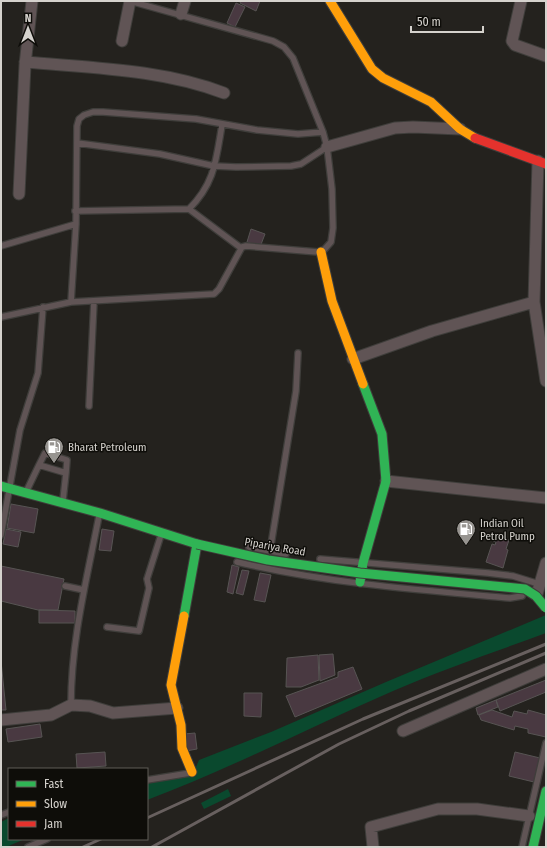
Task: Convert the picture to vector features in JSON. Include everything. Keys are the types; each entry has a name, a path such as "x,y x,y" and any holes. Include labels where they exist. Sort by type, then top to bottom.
{"street":[{"path":"19,194 26,62 32,1"},
{"path":"122,41 130,1"},
{"path":"181,14 185,1"},
{"path":"330,1 372,69 383,78 431,102 460,129 480,141 542,162 534,302 546,381"},
{"path":"521,1 512,41 515,45 546,56"},
{"path":"26,62 119,71 173,79 199,84 224,93"},
{"path":"327,147 396,128 413,126 460,129"},
{"path":"321,252 332,300 382,434 386,481 363,562 360,582"},
{"path":"353,359 432,331 534,302"},
{"path":"386,481 546,498"},
{"name":"Pipariya Road","path":"5,487 100,513 197,544 268,560 360,573 525,589 536,596 546,608"},
{"path":"192,772 182,748 181,725 172,685 197,544"},
{"path":"267,569 270,551"},
{"path":"541,590 546,563"},
{"path":"403,731 546,670"},
{"path":"1,720 51,715 71,705 90,706 113,713 177,708"},
{"path":"534,847 546,791"},
{"path":"373,847 371,827 438,810 477,810 529,816"}],"lane":[{"path":"1,317 71,302 214,294 219,289 241,248 246,246 321,252 327,248 332,235 332,189 327,147 323,132 292,58 284,47 273,41 181,14 130,1"},
{"path":"71,302 76,224 77,126 79,119 84,114 93,112 168,116 196,119 222,125 291,133 323,132"},
{"path":"189,209 202,196 209,183 222,125"},
{"path":"77,143 160,154 214,166 291,166 301,164 327,147"},
{"path":"75,211 189,209 241,248"},
{"path":"1,246 76,224"},
{"path":"89,406 94,301"},
{"path":"1,535 5,487 20,430 38,373 43,307"},
{"path":"270,551 296,391 298,353"},
{"path":"26,492 45,453 67,460 62,503"},
{"path":"39,465 66,473"},
{"path":"71,705 71,671 75,637 100,513"},
{"path":"106,626 139,632 149,588 147,579 162,533"},
{"path":"201,554 197,544 207,538"},
{"path":"242,545 290,554"},
{"path":"310,558 513,576 541,590"},
{"path":"230,560 267,569 360,582 510,598 541,590"},
{"path":"65,586 84,590"},
{"path":"522,847 546,743"},
{"path":"148,780 192,772"},
{"path":"28,847 45,840"}],"green space":[{"path":"546,615 546,633 412,683 240,761 148,800 148,784 193,774 199,760 271,732"},
{"path":"228,789 231,796 204,809 201,803"},
{"path":"8,818 8,840 23,840 6,847 1,847 1,822"}],"building":[{"path":"241,1 260,1 256,11 240,3"},
{"path":"236,3 245,7 235,27 227,23"},
{"path":"251,229 265,234 260,247 247,242"},
{"path":"11,504 38,509 34,533 7,528"},
{"path":"6,529 21,532 18,547 3,544"},
{"path":"102,529 114,531 111,551 99,550"},
{"path":"495,536 509,540 503,568 486,562 492,544 495,545 496,542 493,541"},
{"path":"232,565 239,567 233,594 227,592"},
{"path":"1,566 64,579 58,610 38,610 1,601"},
{"path":"242,570 249,571 243,595 236,593"},
{"path":"260,573 271,575 265,602 254,600"},
{"path":"39,610 75,611 75,623 39,623"},
{"path":"333,654 335,675 320,681 319,655"},
{"path":"318,655 319,680 301,687 286,687 287,658"},
{"path":"1,661 6,710 1,710"},
{"path":"353,667 362,689 295,717 286,696 338,677 338,672"},
{"path":"546,680 546,692 500,711 496,700"},
{"path":"244,693 262,693 261,717 244,716"},
{"path":"496,700 498,707 478,715 476,708"},
{"path":"492,710 512,717 514,711 527,714 528,710 546,715 546,737 528,733 528,729 515,726 514,730 481,720 479,715"},
{"path":"40,724 42,737 8,742 6,729"},
{"path":"195,733 197,749 186,751 184,734"},
{"path":"105,752 106,766 77,768 76,754"},
{"path":"515,752 540,758 534,782 509,776"}],"railway":[{"path":"148,818 363,719 546,644"},
{"path":"152,847 339,744 409,711 546,653"},
{"path":"83,847 99,840"}],"traffic: fast":[{"path":"360,582 363,563 386,481 382,434 363,384"},
{"path":"1,486 100,513 197,544"},
{"path":"184,616 197,544"},
{"path":"197,544 268,560 360,573 525,589 536,596 546,608"},
{"path":"533,847 546,791"}],"traffic: slow":[{"path":"330,1 372,69 383,78 431,102 460,129 475,138"},
{"path":"321,252 332,301 363,384"},
{"path":"184,616 171,685 181,725 182,748 192,772"}],"traffic: jam":[{"path":"475,138 546,164"}],"place":[{"name":"Bharat Petroleum","path":"54,464"},
{"name":"Indian Oil Petrol Pump","path":"466,546"}]}
